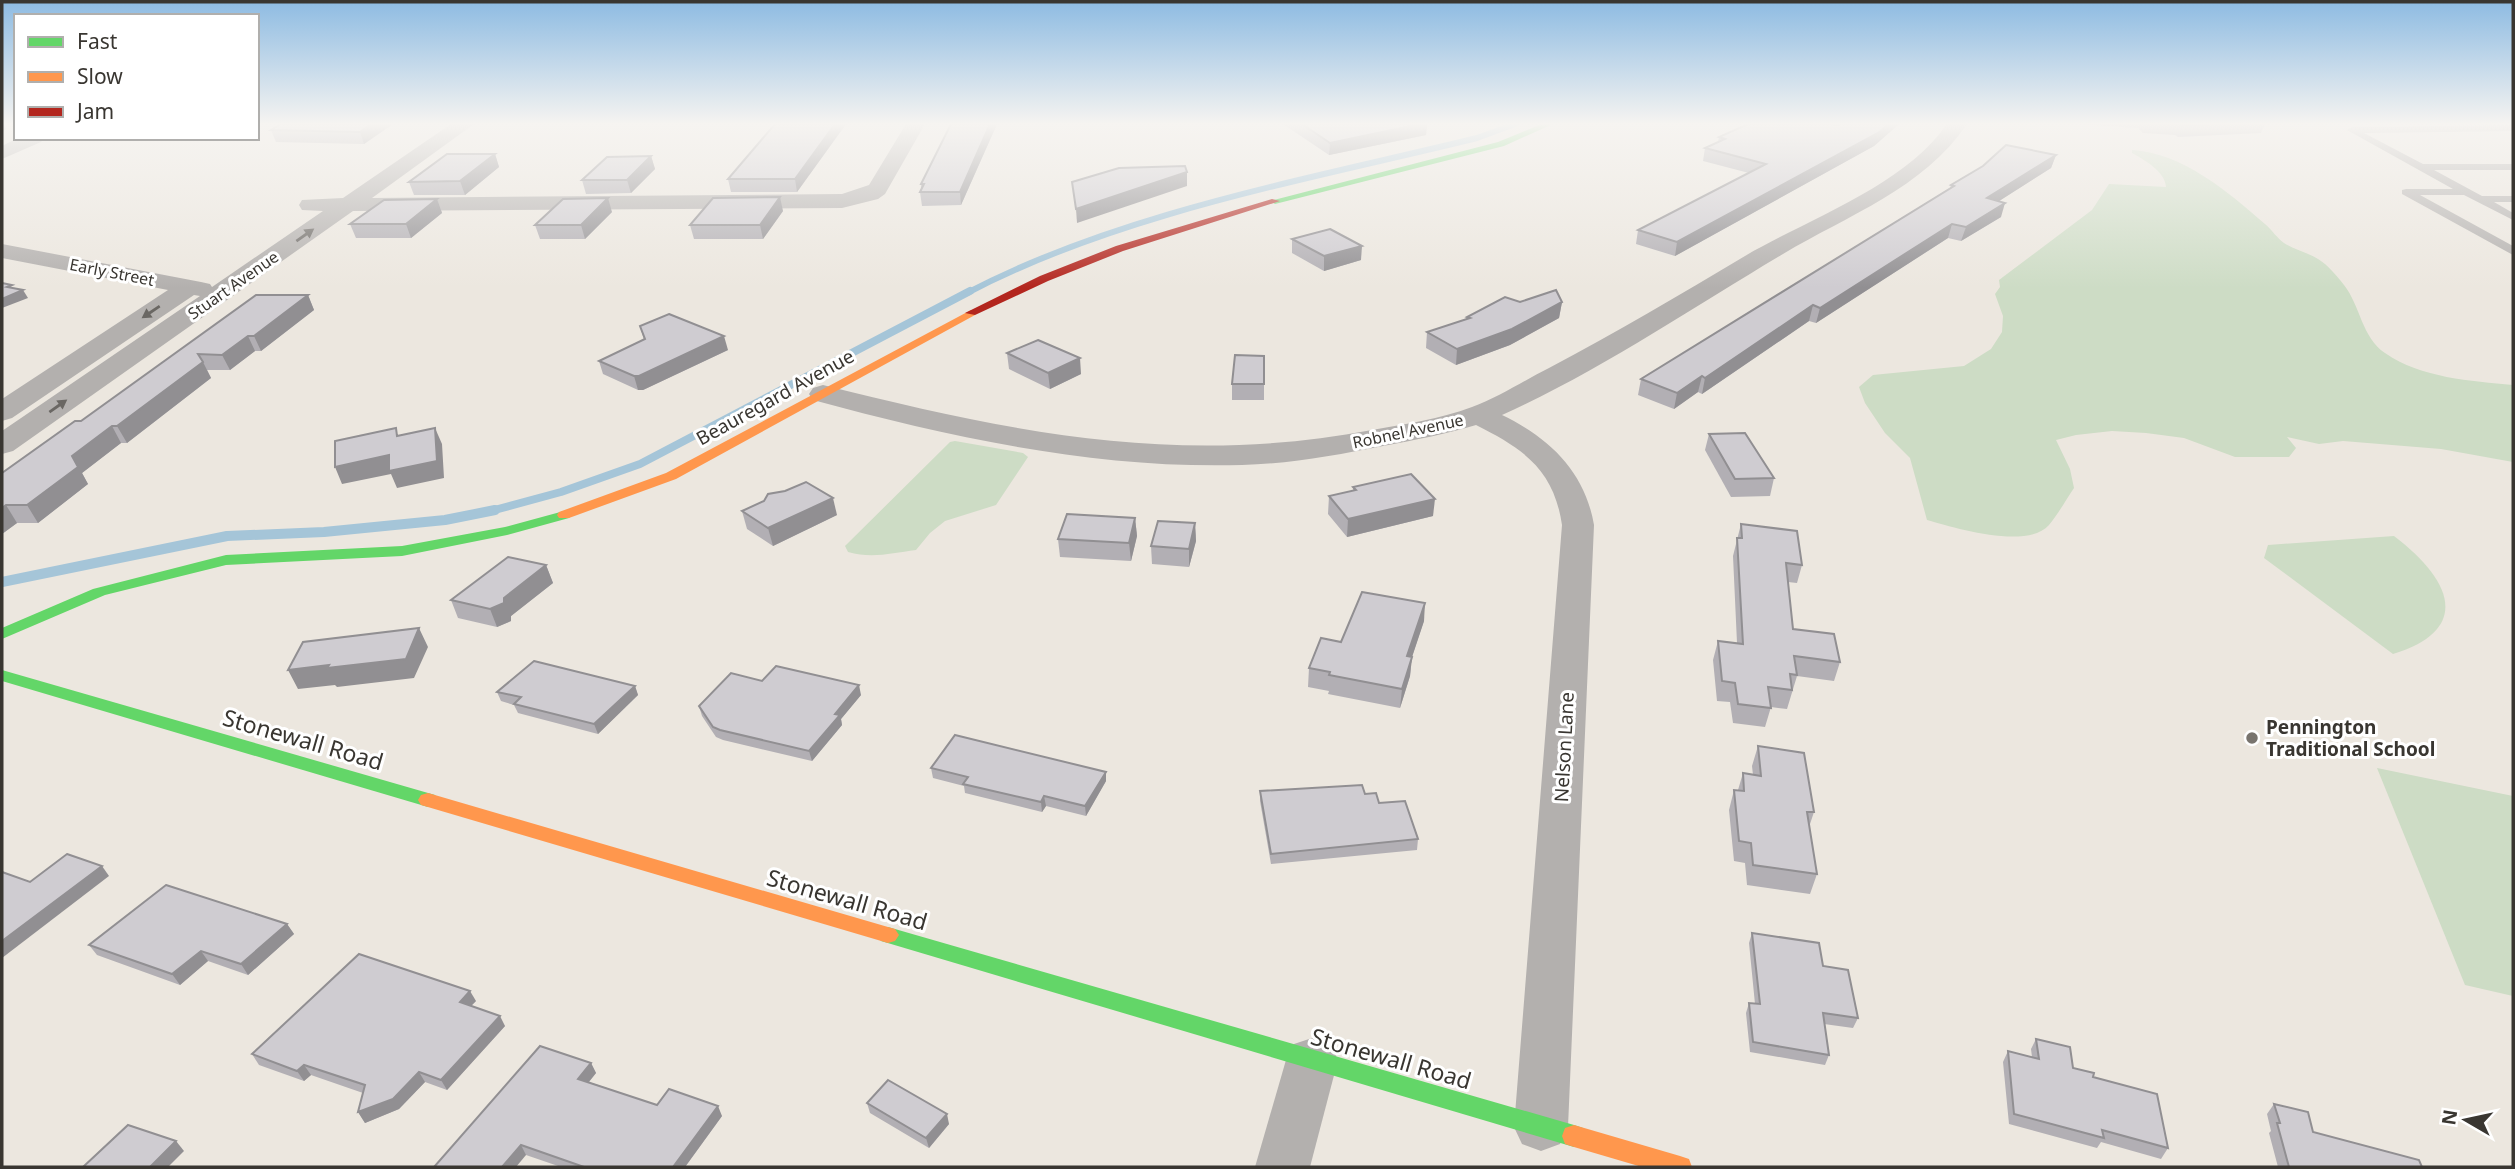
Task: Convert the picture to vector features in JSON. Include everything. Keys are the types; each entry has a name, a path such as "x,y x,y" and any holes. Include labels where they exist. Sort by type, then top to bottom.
{"street":[{"name":"Stuart Avenue","path":"2,412 350,179"},
{"name":"Stuart Avenue","path":"2,445 386,179"},
{"path":"310,205 842,201 856,199 877,189 883,179"},
{"name":"Beauregard Avenue","path":"2,634 99,592 198,565 226,560 402,551 508,531 576,512 671,476 975,311 1105,253 1225,214 1365,179"},
{"name":"Robnel Avenue","path":"823,394 866,406 995,433 1143,453 1244,456 1355,443 1479,415 1585,361 1801,232 1844,211 1899,179"},
{"name":"Early Street","path":"2,251 222,293"},
{"name":"Nelson Lane","path":"1479,415 1520,436 1544,454 1568,484 1576,504 1578,525 1541,1127"},
{"name":"Stonewall Road","path":"2,675 1680,1167"},
{"path":"1282,1167 1312,1060"}],"lane":[{"path":"2441,179 2513,217"},
{"path":"2466,192 2406,192 2513,251"},
{"path":"2480,199 2513,199"}],"green space":[{"path":"2164,179 2208,179 2268,226 2284,243 2325,264 2344,285 2371,339 2385,353 2430,373 2513,385 2513,462 2441,449 2343,441 2319,444 2287,437 2296,448 2289,457 2235,457 2184,438 2112,431 2056,440 2070,469 2074,488 2049,525 2039,532 2008,537 1927,520 1910,458 1885,433 1865,403 1859,387 1873,375 1964,366 1991,349 2002,332 2003,316 1995,294 2000,287 1999,280 2092,210 2109,184 2166,187"},
{"path":"950,442 1023,453 1028,457 996,505 945,521 930,533 916,550 874,555 848,552 845,546"},
{"path":"2394,536 2428,568 2439,584 2445,601 2444,616 2436,630 2419,643 2393,654 2264,558 2268,545"},
{"path":"2377,768 2513,796 2513,996 2465,985"}],"building":[{"path":"414,179 463,179 460,181 409,182"},
{"path":"584,179 628,179 627,180 582,180"},
{"path":"924,179 966,179 960,192 920,192 924,184 921,184"},
{"path":"1084,179 1167,179 1076,209 1072,182"},
{"path":"1738,179 1794,179 1677,242 1638,230"},
{"path":"1962,179 2018,179 1987,198 2005,203 1966,227 1952,224 1820,308 1813,305 1705,378 1702,376 1677,393 1641,379 1954,186 1951,185"},
{"path":"780,197 760,225 690,225 713,198"},
{"path":"608,198 581,225 535,225 563,199"},
{"path":"437,199 406,224 350,224 384,200"},
{"path":"1330,229 1362,246 1324,256 1292,239"},
{"path":"2,283 12,285 7,287 23,290 2,299"},
{"path":"1556,290 1562,302 1512,329 1457,349 1427,332 1470,318 1467,317 1505,297 1520,302"},
{"path":"256,295 308,295 254,336 248,336 222,355 198,354 203,362 72,456 78,467 27,505 6,505 2,508 2,473 75,421 81,421"},
{"path":"669,314 724,336 639,376 599,361 645,339 640,326"},
{"path":"1038,340 1080,358 1048,373 1007,353"},
{"path":"1235,355 1264,356 1264,384 1232,384"},
{"path":"396,428 397,436 435,428 437,461 389,471 389,455 335,467 335,441"},
{"path":"1745,433 1774,478 1735,479 1709,434"},
{"path":"1411,474 1435,499 1348,519 1329,496 1356,490 1353,487"},
{"path":"806,482 833,498 768,528 742,511 764,501 768,494 785,491"},
{"path":"1067,514 1135,518 1129,543 1058,539"},
{"path":"1158,521 1195,523 1189,549 1151,546"},
{"path":"1741,524 1797,531 1802,565 1786,563 1793,629 1834,634 1840,662 1794,656 1797,675 1790,674 1792,690 1768,687 1771,708 1738,704 1735,683 1722,681 1718,641 1743,644 1737,538 1742,538"},
{"path":"508,557 546,565 504,598 504,603 490,609 451,600"},
{"path":"1362,592 1425,603 1407,656 1412,657 1402,689 1329,675 1330,672 1309,668 1321,638 1341,642"},
{"path":"419,628 406,659 288,670 303,642"},
{"path":"534,661 635,686 594,724 514,704 521,697 497,692"},
{"path":"776,666 859,685 835,714 840,715 809,751 720,730 713,727 699,706 731,673 762,681"},
{"path":"955,735 1106,772 1085,806 1044,796 1041,802 963,784 968,777 931,768"},
{"path":"1758,746 1804,753 1814,812 1807,812 1817,874 1753,865 1751,843 1739,841 1734,790 1744,791 1743,773 1761,776"},
{"path":"1362,785 1365,794 1376,793 1379,803 1405,801 1418,839 1271,854 1260,791"},
{"path":"67,854 102,866 2,941 2,872 30,882"},
{"path":"166,885 287,924 241,964 201,951 172,974 89,945"},
{"path":"1752,933 1819,943 1823,966 1848,970 1858,1018 1823,1013 1829,1055 1753,1042 1749,1003 1760,1004"},
{"path":"359,954 470,991 460,1002 500,1016 441,1080 419,1072 393,1099 358,1112 365,1085 304,1065 297,1071 252,1054"},
{"path":"2036,1039 2070,1047 2073,1068 2094,1073 2093,1077 2157,1094 2168,1148 2102,1130 2104,1138 2014,1114 2008,1051 2039,1059"},
{"path":"540,1046 591,1063 578,1079 657,1105 669,1089 718,1106 673,1167 584,1167 521,1145 502,1167 434,1167"},
{"path":"888,1080 947,1114 926,1138 867,1103"},
{"path":"2274,1104 2308,1112 2313,1132 2419,1160 2422,1167 2289,1167"},
{"path":"128,1125 176,1141 150,1167 83,1167"}],"waterway":[{"path":"967,293 1026,265 1087,241 1216,201 1305,179"},
{"path":"493,510 561,492 640,464 970,291"},
{"path":"2,582 227,536 324,532 445,520 493,510"},
{"path":"487,512 493,510"}],"traffic: fast":[{"path":"1275,201 1364,179"},
{"path":"2,634 99,592 226,560 402,551 507,531 564,515"},
{"path":"2,675 428,800"},
{"path":"888,935 1574,1136"}],"traffic: slow":[{"path":"564,515 671,476 971,313"},
{"path":"428,800 888,935"},
{"path":"1574,1136 1680,1167"}],"traffic: jam":[{"path":"971,313 1044,278 1120,248 1275,201"}],"place":[{"name":"Pennington Traditional School","path":"2252,738"}]}
